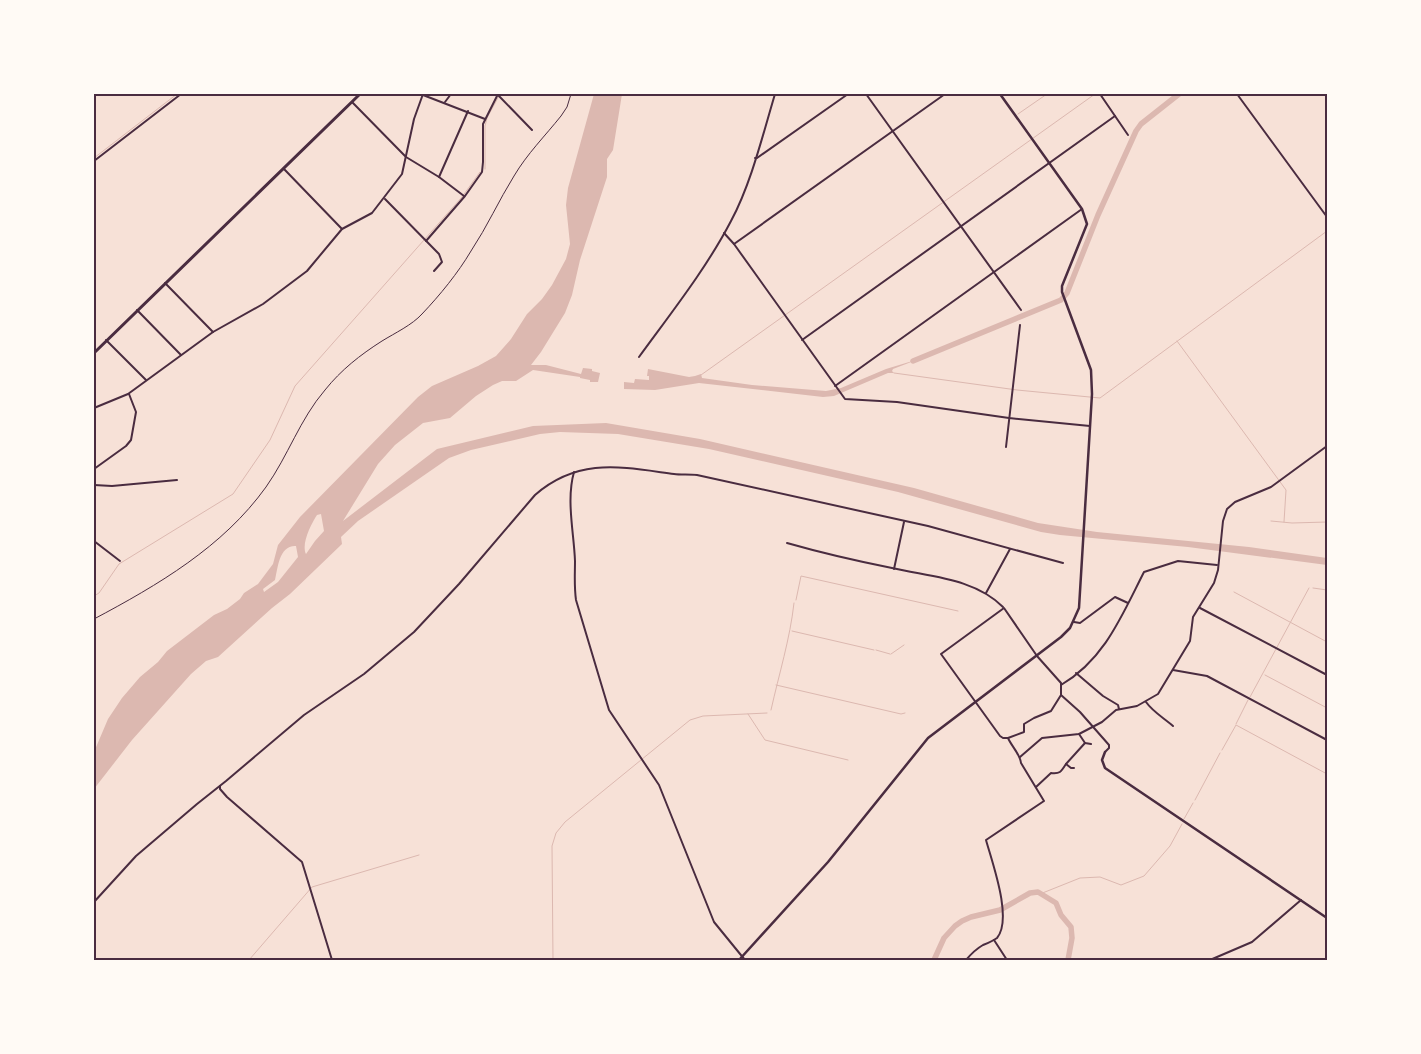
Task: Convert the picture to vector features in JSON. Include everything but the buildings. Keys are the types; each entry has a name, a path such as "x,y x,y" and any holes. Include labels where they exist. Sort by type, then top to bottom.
{"main road":[{"path":"94,353 360,94"}],"street":[{"path":"94,162 181,94"},
{"path":"94,402 95,408 128,394 213,332 263,304 304,273 342,229 369,215 402,174 415,114 423,94 485,119"},
{"path":"445,102 451,94"},
{"path":"426,241 465,196 482,169 483,127 498,94 532,130"},
{"path":"639,357 692,283 734,216 775,94"},
{"path":"755,158 848,94"},
{"path":"866,94 1020,310"},
{"path":"734,244 945,94"},
{"path":"574,472 571,511 575,564 573,584 576,600 609,710 659,785 714,922 742,959 828,862 920,746 975,701 1066,633 1074,622 1079,608 1092,394 1091,370 1062,292 1062,286 1087,224 1082,209 1000,94"},
{"path":"1100,94 1128,134"},
{"path":"1237,94 1327,217"},
{"path":"352,102 406,157 439,177 465,196"},
{"path":"439,177 468,111"},
{"path":"802,340 1115,116"},
{"path":"284,168 342,229"},
{"path":"384,198 439,254 442,262 434,271"},
{"path":"836,387 1082,209"},
{"path":"724,233 734,244 843,397 850,400 897,402 1009,418 1090,426"},
{"path":"165,283 213,332"},
{"path":"137,310 181,355"},
{"path":"1006,447 1020,325"},
{"path":"106,340 146,380"},
{"path":"94,469 126,446 131,440 136,412 128,394"},
{"path":"1020,757 1042,738 1079,734 1093,728 1120,708 1134,707 1158,694 1190,641 1192,620 1213,588 1218,565 1222,527 1225,512 1229,506 1271,487 1327,446"},
{"path":"94,902 136,856 304,715 360,677 414,632 459,584 535,495 558,479 574,472 588,468 634,468 697,475 962,535 1063,563"},
{"path":"94,485 112,486 177,480"},
{"path":"894,569 904,522"},
{"path":"94,543 120,561"},
{"path":"787,543 894,569 944,578 976,588 986,593 1004,608 1037,656 1061,685 1061,695 1051,711 1024,724 1024,732 1008,738 1000,736 941,654 1004,608"},
{"path":"986,593 1010,549"},
{"path":"1061,685 1095,656 1107,642 1146,571 1178,561 1218,565"},
{"path":"1074,622 1080,623 1115,596 1128,603"},
{"path":"1200,608 1327,675"},
{"path":"1173,670 1207,676 1327,740"},
{"path":"1076,672 1120,708"},
{"path":"1061,695 1080,712 1109,745 1102,760 1105,768 1327,918"},
{"path":"1146,702 1153,711 1173,726"},
{"path":"1079,734 1085,743 1091,744"},
{"path":"966,960 977,949 994,940 1001,929 1002,906 986,840 1044,801 1008,738"},
{"path":"1036,787 1051,773 1058,774 1062,771 1085,743"},
{"path":"1066,764 1074,768"},
{"path":"220,786 220,789 227,797 302,862 332,960"},
{"path":"1210,960 1252,942 1301,900"},
{"path":"994,940 1007,960"}],"path":[{"path":"94,619 146,591 187,564 245,512 276,471 304,419 324,391 357,358 422,314 465,261 506,188 522,164 561,116 567,107 571,94"}],"shaded area":[{"path":"594,94 622,94 613,150 607,159 607,177 580,260 572,295 565,313 531,365 546,365 581,374 583,368 592,369 592,371 600,373 598,382 590,382 590,380 580,377 533,370 516,381 502,381 493,385 476,396 450,418 423,423 395,445 378,464 343,521 437,449 533,426 606,423 700,439 914,488 1038,523 1097,532 1249,547 1327,558 1327,565 1188,547 1041,532 898,492 709,449 618,434 560,432 540,434 471,450 449,458 358,521 341,537 342,544 290,594 218,657 206,661 191,674 132,740 94,789 94,752 108,719 122,698 140,677 158,662 167,651 214,615 227,609 240,599 244,593 258,584 273,564 278,545 300,517 418,397 432,386 496,356 511,339 527,314 542,299 552,285 566,259 570,244 566,205 568,188","holes":["321,514 324,531 306,554 307,534 317,515","296,546 298,557 278,582 264,592 263,589 275,580 278,564 283,553 286,549"]},
{"path":"919,359 893,369 894,373 888,373 834,396 823,397 699,383 655,390 624,389 624,382 634,383 635,379 649,380 649,376 647,376 648,369 689,377 701,374 702,378 752,385 826,391 841,388 886,369"}],"waterway":[{"path":"94,158 177,94"},
{"path":"485,169 485,126 487,118 500,94"},
{"path":"1018,114 1047,94"},
{"path":"701,375 1095,94"},
{"path":"913,361 1061,300 1067,293 1098,215 1136,131 1141,124 1179,94"},
{"path":"94,596 99,593 119,564 233,494 270,440 295,386 462,197 480,172"},
{"path":"894,373 1017,390 1100,398 1327,231"},
{"path":"1177,341 1286,490 1284,522"},
{"path":"1271,521 1292,523 1327,522"},
{"path":"796,600 801,576 958,611"},
{"path":"1250,697 1309,588"},
{"path":"1313,588 1327,590"},
{"path":"1234,592 1327,642"},
{"path":"771,710 787,643 794,603"},
{"path":"792,631 874,650"},
{"path":"891,654 904,645"},
{"path":"876,650 890,654"},
{"path":"1265,675 1327,708"},
{"path":"776,685 901,714 905,713"},
{"path":"1236,724 1248,700"},
{"path":"553,960 552,846 556,833 565,822 690,720 703,716 767,713"},
{"path":"748,714 765,740 848,760"},
{"path":"1222,750 1236,725 1327,774"},
{"path":"1195,800 1220,753"},
{"path":"1184,819 1193,803"},
{"path":"1040,894 1080,878 1100,877 1121,885 1144,876 1170,846 1182,824"},
{"path":"249,960 312,887 419,855"},
{"path":"934,960 944,938 962,921 1000,910 1030,893 1038,892 1056,903 1061,915 1071,927 1072,938 1068,960"}]}
